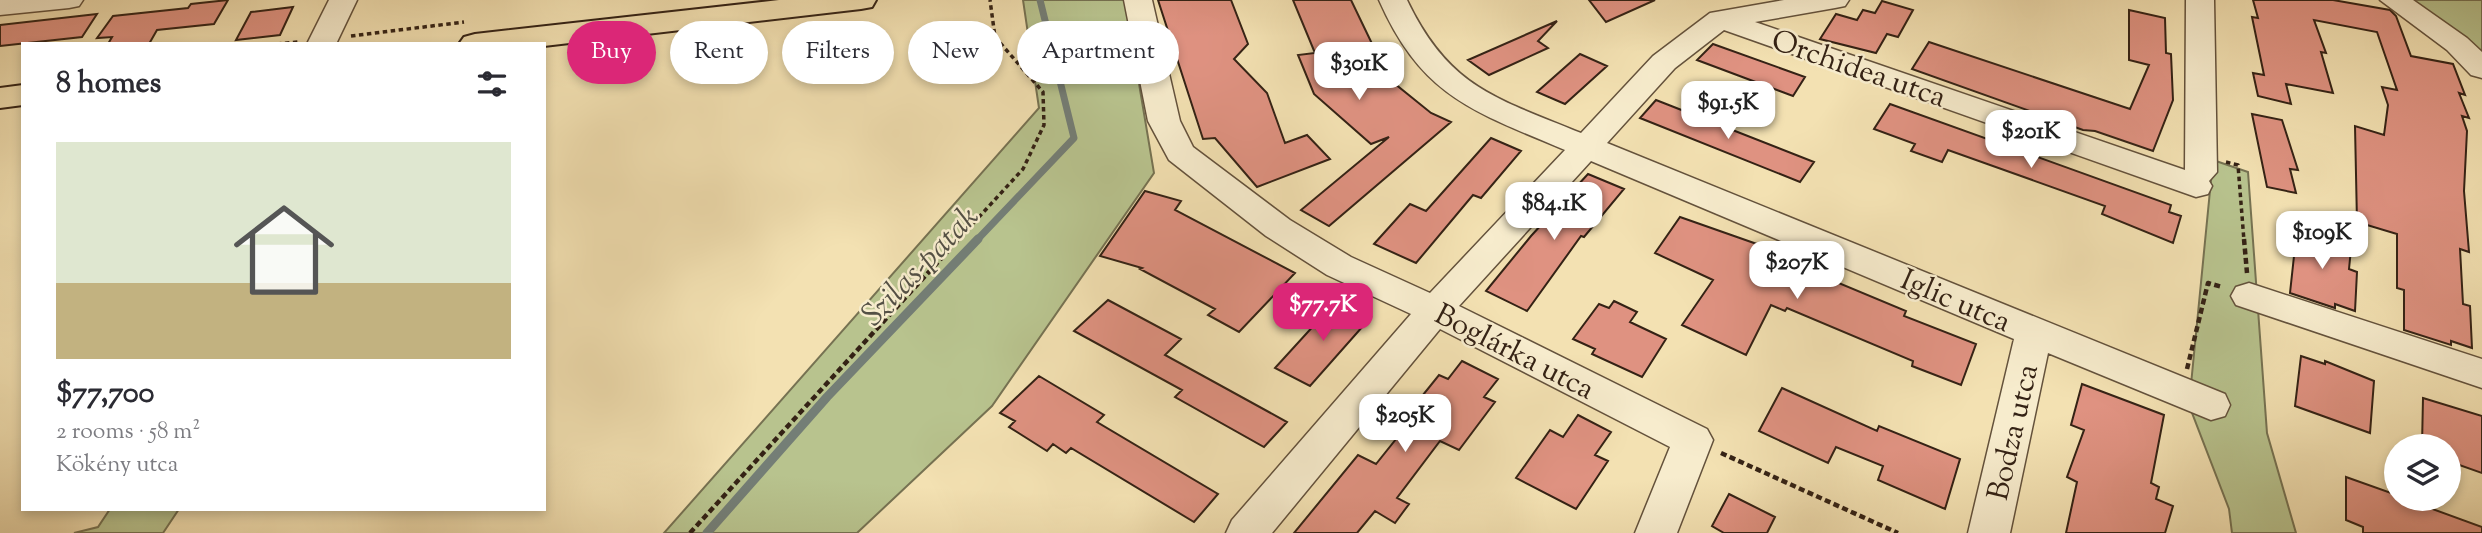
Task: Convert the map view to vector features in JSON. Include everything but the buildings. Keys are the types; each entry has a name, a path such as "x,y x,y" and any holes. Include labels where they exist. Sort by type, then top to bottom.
{"main road":[{"path":"492,42 861,0"},
{"path":"0,98 21,95"}],"street":[{"path":"0,7 69,0"},
{"path":"322,42 343,0"},
{"name":"Boglárka utca","path":"1138,0 1164,121 1181,153 1278,228 1339,266 1435,310 1693,440"},
{"name":"Iglic utca","path":"1393,0 1412,43 1438,74 1483,104 2196,399"},
{"path":"1247,533 1435,310 1584,145 1664,62 1720,19 1835,0"},
{"path":"2200,0 2200,171"},
{"path":"2394,0 2457,44 2482,69"},
{"name":"Orchidea utca","path":"1720,19 2200,171"},
{"path":"2249,296 2482,374"},
{"name":"Bodza utca","path":"1989,533 2035,332"},
{"path":"1656,533 1693,440"}],"path":[{"path":"690,533 1023,169 1044,125 1043,92 995,37 990,0"},
{"path":"2196,399 2208,283 2249,296 2238,165 2200,171"},
{"path":"1693,440 1898,533"}],"green space":[{"path":"1023,0 1125,0 1129,21 1026,21"},
{"path":"2397,0 2482,0 2482,65"},
{"path":"1035,84 1139,84 1154,173 992,406 857,533 664,533 1039,108"},
{"path":"2213,160 2248,172 2267,433 2296,533 2232,533 2229,509 2189,405"},
{"path":"109,511 178,511 163,533 74,533 98,527"}],"waterway":[{"name":"Szilas-patak","path":"976,241 1074,138 1040,0"},
{"name":"Szilas-patak","path":"707,533 827,397 978,239"}]}
